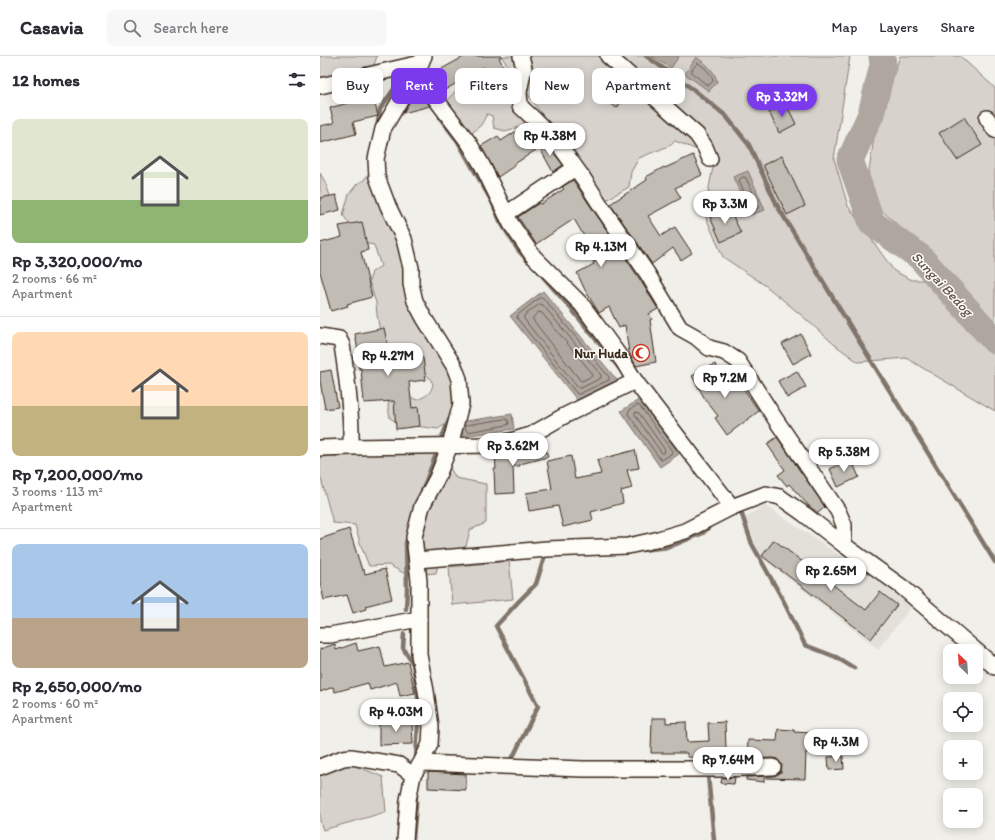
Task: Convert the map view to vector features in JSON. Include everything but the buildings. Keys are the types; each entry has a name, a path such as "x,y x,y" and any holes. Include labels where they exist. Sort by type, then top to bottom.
{"street":[{"path":"521,56 524,68 519,92 520,106 557,142 647,273 680,328 696,337 709,348 724,352 738,361 838,511 844,525 844,545"},
{"path":"608,56 697,135 705,147 710,159"},
{"path":"320,86 420,64"},
{"path":"420,64 482,165 511,224 533,256 582,306 623,361 635,381 732,507"},
{"path":"405,840 408,800 417,769 430,744 431,727 419,655 419,581 414,537 422,506 437,478 450,445 460,404 459,379 454,366 415,301 411,284 411,268 404,240 388,206 377,177 376,159 383,129 420,64"},
{"path":"506,214 575,168"},
{"path":"320,336 338,339 342,345 351,419 351,447"},
{"path":"320,448 491,444 514,440 531,435 564,416 635,381"},
{"path":"417,560 547,549 628,546 685,531 732,507 766,494 780,497 902,587 995,667"},
{"path":"320,635 330,635 419,619"},
{"path":"320,766 343,758 351,757 417,769 717,769 773,767"}],"shaded area":[{"path":"320,56 377,56 374,65 366,68 332,68 332,80 320,83"},
{"path":"501,56 850,56 834,159 848,206 894,271 912,280 923,280 936,260 878,207 868,178 875,130 900,56 960,56 995,88 995,411 906,358 858,362 835,345 766,286 723,257 704,213 715,157 675,141 671,145 639,158 631,172 629,187 604,201 571,148 546,120 535,104 584,104 584,68 530,68 530,97 522,86 522,68 509,68"},
{"path":"455,92 455,104 519,104 525,116 523,126 505,131 494,128 492,116 487,114 481,125 472,133 463,129 446,104 447,100"},
{"path":"320,173 330,196 325,203 320,205"},
{"path":"369,173 452,374 456,396 449,422 438,429 399,424 390,418 388,406 389,398 410,397 417,400 428,394 433,384 429,377 422,372 391,366 382,343 376,303 369,281 372,272 381,266 374,245 363,243 343,215 349,194 357,184 364,180"},
{"path":"439,450 456,478 486,484 486,523 470,530 466,546 438,564 436,573 407,575 389,565 369,566 355,525 333,523 320,475 320,457"},
{"path":"764,505 864,571 912,606 878,649 761,557 745,518"},
{"path":"509,561 513,599 452,605 449,567"},
{"path":"349,763 383,777 386,812 323,830 320,821 320,773"}],"water":[{"path":"651,56 679,56 671,68"},
{"path":"696,57 710,68 717,82 709,91 685,74"},
{"path":"748,171 765,210 750,215 733,177"},
{"path":"543,291 617,380 577,400 510,316"},
{"path":"640,399 679,454 660,467 621,411"},
{"path":"512,414 514,429 463,436 460,422"}],"waterway":[{"path":"646,56 694,90 726,116 749,145 778,207 995,562"},
{"name":"Sungai Bedog","path":"882,56 883,65 871,114 850,160 872,223 920,257 995,341"},
{"path":"377,128 380,109 391,93"},
{"path":"440,118 457,140 492,202 500,221 518,250 528,261"},
{"path":"539,272 574,312 620,369"},
{"path":"441,440 449,420"},
{"path":"420,497 435,457"},
{"path":"741,512 752,544 783,600 805,645 836,657 854,668"},
{"path":"642,550 669,547 703,533 712,524"},
{"path":"406,609 406,543 408,537"},
{"path":"511,761 538,706 496,626 536,584 545,555 549,555"},
{"path":"404,634 403,648 413,664 419,704 416,758"},
{"path":"705,775 708,775 714,840"},
{"path":"413,838 416,791"}],"place":[{"name":"Nur Huda","path":"641,353"}]}
